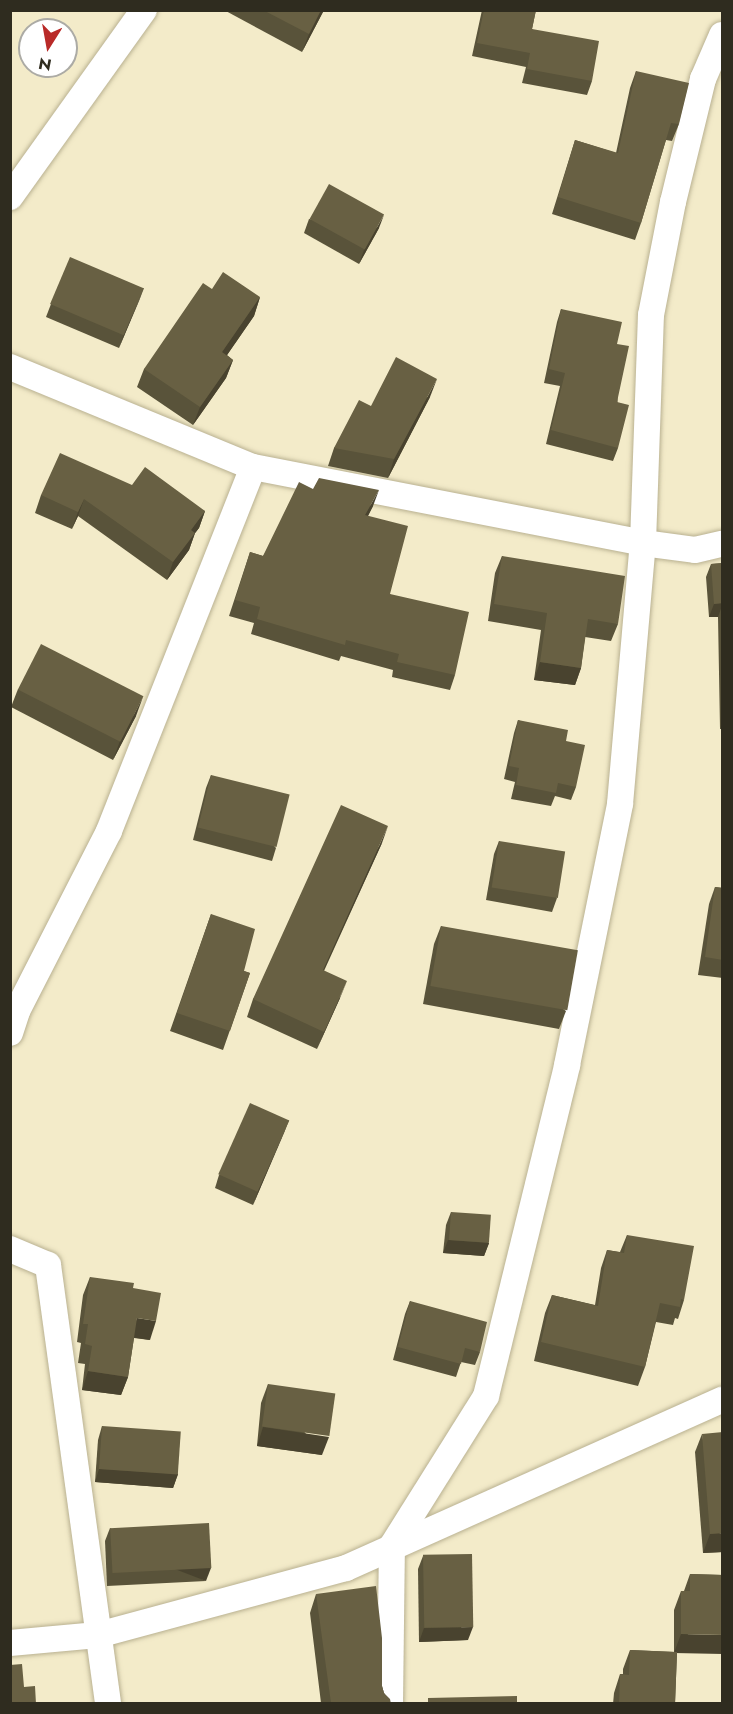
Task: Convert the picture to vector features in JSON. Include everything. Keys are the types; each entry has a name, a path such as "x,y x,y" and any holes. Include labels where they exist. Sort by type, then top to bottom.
{"street":[{"path":"10,197 144,10"},
{"path":"390,1704 392,1546 486,1396 567,1065 620,804 643,543 651,315 673,202 703,79 723,35"},
{"path":"10,367 253,467 643,543 696,550 723,544"},
{"path":"10,1033 17,1011 109,831 253,467"},
{"path":"10,1249 48,1265 108,1704"},
{"path":"10,1643 98,1635 346,1568 723,1400"}],"building":[{"path":"263,10 321,10 309,34"},
{"path":"484,10 536,10 532,29 599,41 592,81 527,69 530,53 477,43"},
{"path":"636,71 689,83 679,124 671,123 641,223 558,197 575,140 618,153"},
{"path":"329,184 384,215 365,250 310,219"},
{"path":"70,257 144,288 124,335 50,304"},
{"path":"223,272 260,297 222,352 233,360 200,407 144,369 203,283 212,289"},
{"path":"561,309 622,322 617,344 629,346 617,402 629,405 618,448 551,430 565,373 549,369"},
{"path":"396,357 437,379 394,459 334,448 359,400 371,406"},
{"path":"60,453 132,485 145,467 205,511 191,530 195,533 173,562 84,499 78,512 41,495"},
{"path":"319,478 379,490 365,515 408,526 390,594 469,612 455,675 397,662 399,654 346,640 345,645 257,619 260,607 235,600 250,552 263,556 299,482 313,489"},
{"path":"502,556 625,576 618,624 588,619 581,668 540,662 547,613 494,604"},
{"path":"723,563 723,603 714,604 711,564"},
{"path":"41,644 143,696 120,742 18,689"},
{"path":"518,720 568,730 566,741 585,745 576,787 558,783 556,793 516,785 519,768 509,766"},
{"path":"211,775 290,795 277,847 198,827"},
{"path":"341,805 388,826 323,970 347,981 324,1032 253,999"},
{"path":"499,841 565,851 558,898 492,887"},
{"path":"715,887 723,888 723,960 705,957"},
{"path":"211,914 255,929 244,971 250,973 230,1031 177,1013"},
{"path":"441,926 578,950 567,1010 430,986"},
{"path":"250,1103 289,1120 258,1192 218,1174"},
{"path":"451,1212 491,1215 489,1243 449,1240"},
{"path":"627,1235 694,1246 684,1300 681,1299 680,1307 660,1303 645,1367 541,1342 552,1295 598,1306 607,1250 624,1253"},
{"path":"90,1277 134,1283 133,1288 161,1293 156,1321 137,1318 128,1377 88,1371 92,1346 85,1344 88,1324 83,1324"},
{"path":"410,1301 487,1322 480,1352 465,1348 461,1364 398,1347"},
{"path":"268,1384 335,1393 329,1436 262,1427"},
{"path":"102,1426 181,1432 178,1474 99,1469"},
{"path":"723,1432 723,1533 710,1534 702,1434"},
{"path":"209,1523 211,1568 112,1573 110,1528"},
{"path":"472,1554 473,1627 424,1628 423,1555"},
{"path":"690,1574 723,1575 723,1635 681,1634 681,1591 690,1591"},
{"path":"376,1586 382,1638 382,1686 391,1704 315,1704 331,1703 316,1594"},
{"path":"630,1650 677,1652 675,1704 619,1704 620,1674 629,1675"},
{"path":"22,1664 24,1687 35,1686 36,1704 10,1704 10,1665"},
{"path":"517,1696 517,1704 428,1704 428,1698"}]}
